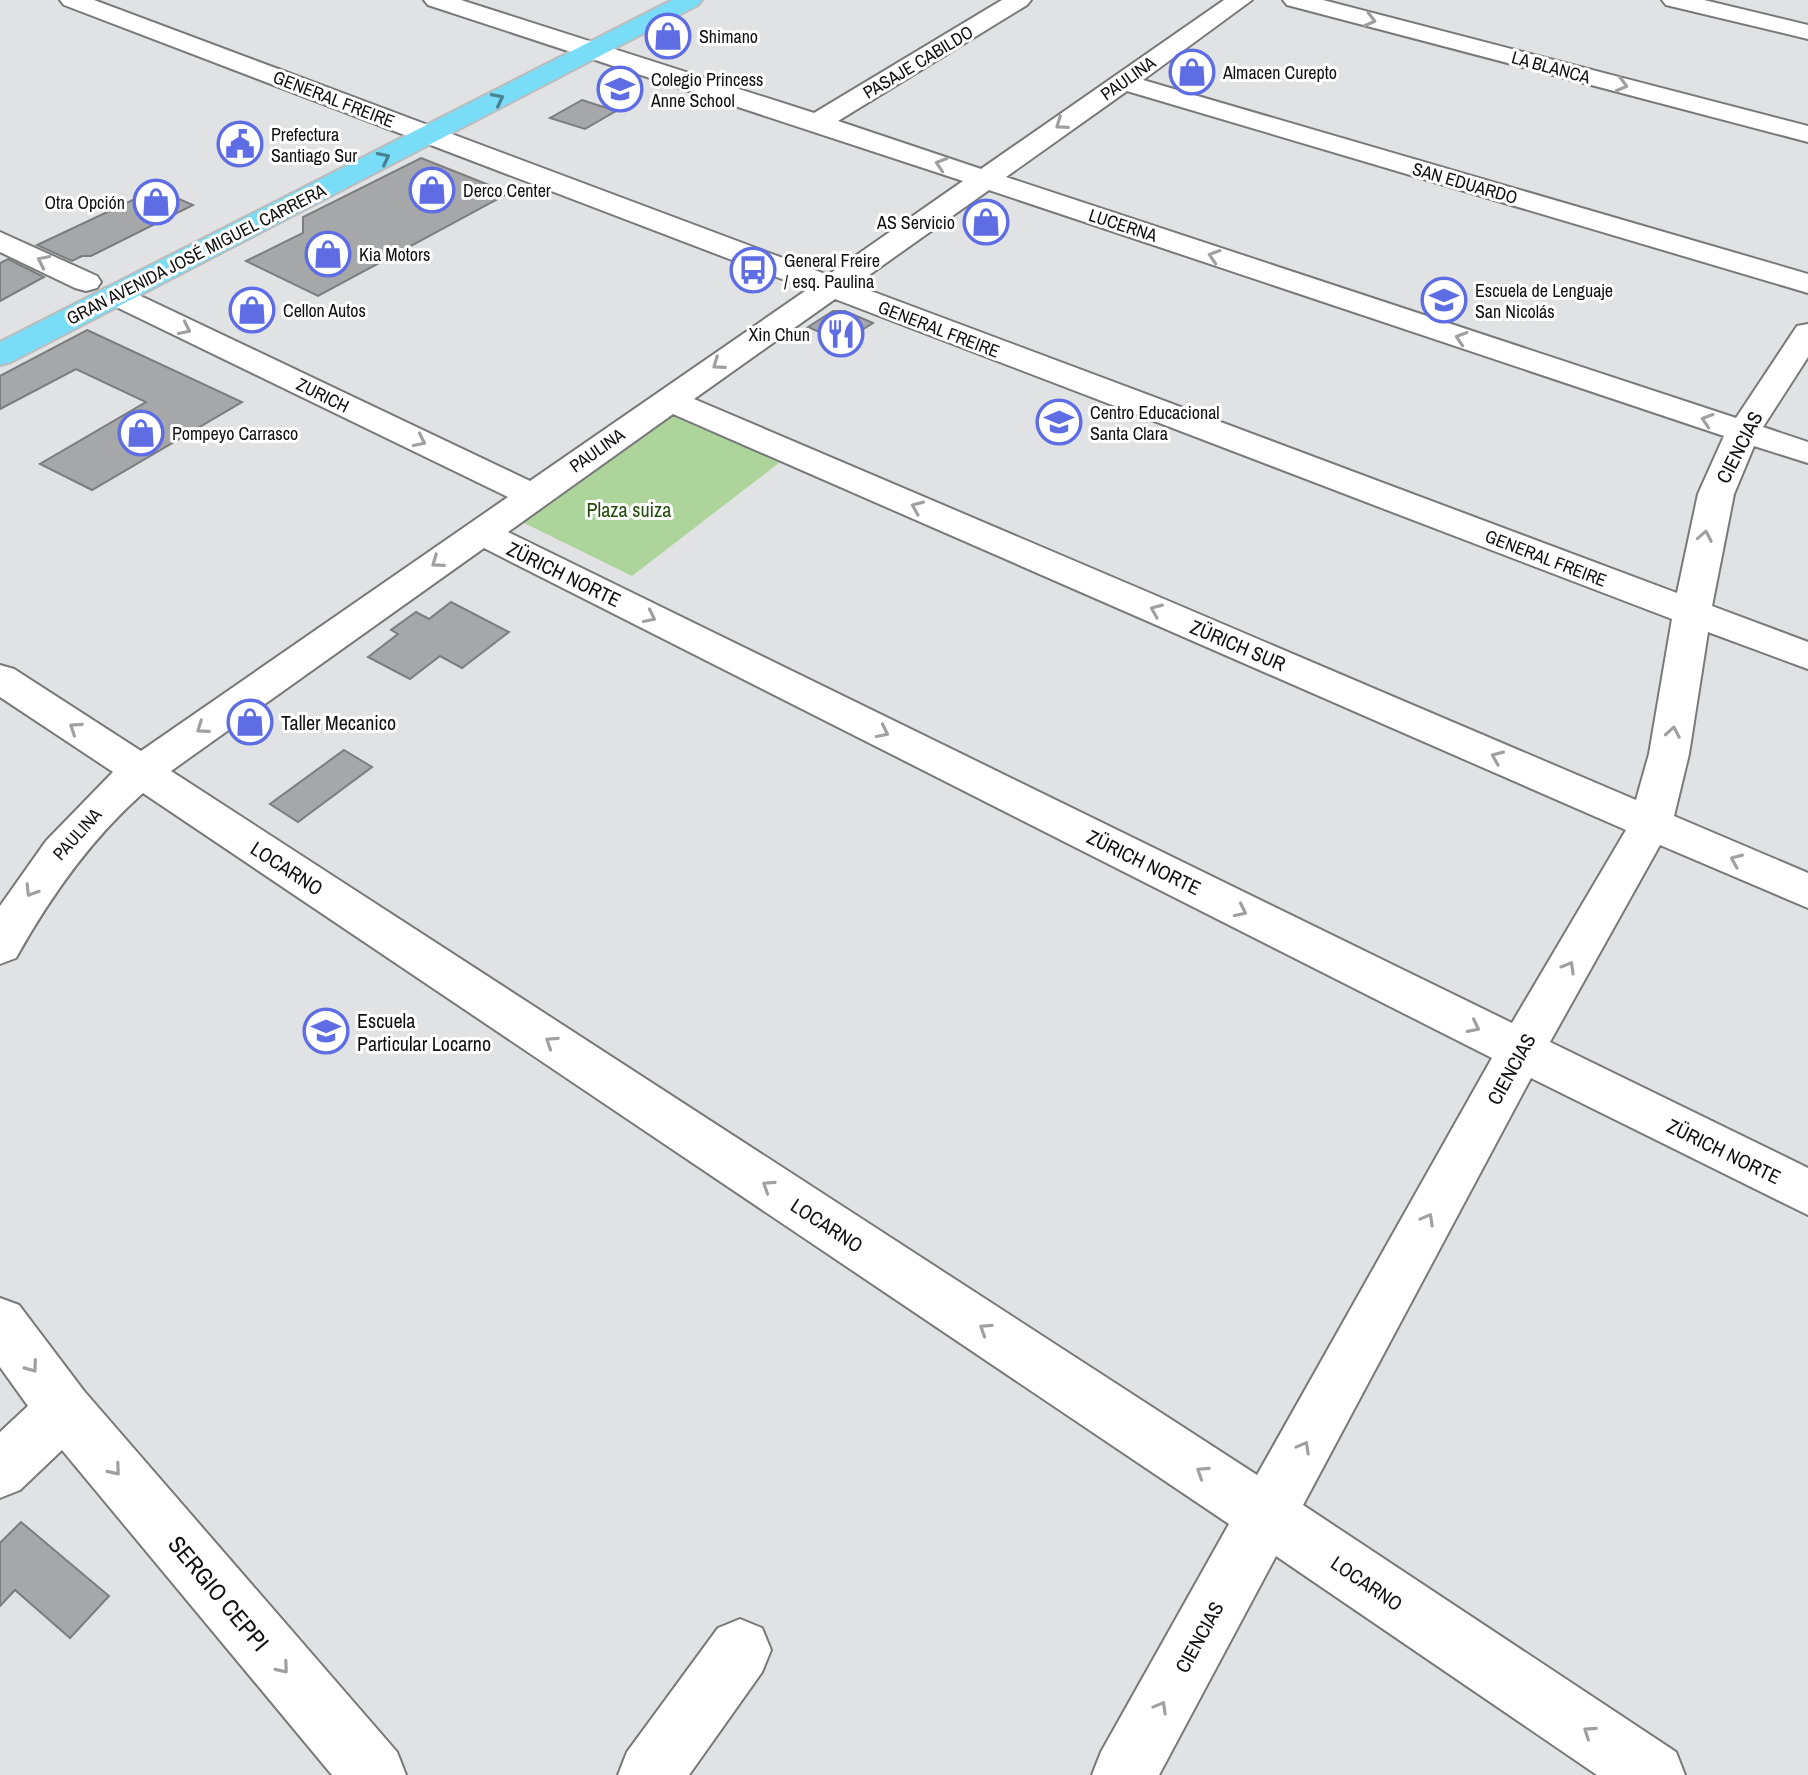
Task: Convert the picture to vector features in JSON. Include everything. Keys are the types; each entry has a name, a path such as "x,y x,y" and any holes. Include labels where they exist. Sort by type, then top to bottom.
{"main road":[{"name":"GRAN AVENIDA JOSÉ MIGUEL CARRERA","path":"0,355 100,289 399,124 646,0"},
{"name":"GRAN AVENIDA JOSÉ MIGUEL CARRERA","path":"0,325 100,289 428,135 690,0"}],"street":[{"name":"GENERAL FREIRE","path":"72,0 1808,656"},
{"name":"LUCERNA","path":"436,0 595,49 1808,453"},
{"name":"PASAJE CABILDO","path":"817,123 1019,0"},
{"name":"PAULINA","path":"0,946 59,852 108,799 140,772 1240,0"},
{"name":"LA BLANCA","path":"1295,0 1808,134"},
{"path":"1674,0 1808,32"},
{"name":"SAN EDUARDO","path":"1123,82 1808,284"},
{"name":"ZURICH","path":"0,241 532,495"},
{"name":"CIENCIAS","path":"1124,1775 1521,1050 1651,824 1672,741 1707,526 1725,468 1743,432 1808,333"},
{"name":"ZÜRICH SUR","path":"668,400 1808,891"},
{"name":"ZÜRICH NORTE","path":"480,532 1808,1193"},
{"name":"LOCARNO","path":"0,678 1266,1515 1653,1775"},
{"path":"0,1323 64,1410 0,1470"},
{"name":"SERGIO CEPPI","path":"64,1410 374,1775"},
{"path":"650,1775 740,1650"}],"green space":[{"name":"Plaza suiza","path":"673,411 784,459 632,576 518,520"}],"building":[{"path":"582,100 616,111 585,129 550,118"},
{"path":"421,158 509,193 318,296 246,261 303,233 303,217"},
{"path":"156,189 193,205 91,256 72,261 37,245"},
{"path":"8,259 44,277 0,301 0,263"},
{"name":"Xin Chun","path":"833,311 845,311 873,323 843,342 808,327"},
{"name":"Pompeyo Carrasco","path":"87,330 242,402 92,490 40,464 146,402 76,369 0,409 0,376"},
{"path":"451,602 509,632 462,668 440,656 410,679 368,657 398,634 391,630 416,612 429,619"},
{"path":"344,750 372,767 298,822 270,804"},
{"path":"21,1522 109,1596 70,1638 15,1590 0,1606 0,1543"}],"place":[{"name":"Shimano","path":"668,36"},
{"name":"Almacen Curepto","path":"1192,72"},
{"name":"Colegio Princess Anne School","path":"620,89"},
{"name":"Prefectura Santiago Sur","path":"240,144"},
{"name":"Derco Center","path":"432,190"},
{"name":"Otra Opción","path":"156,202"},
{"name":"AS Servicio","path":"986,222"},
{"name":"Kia Motors","path":"328,254"},
{"name":"General Freire / esq. Paulina","path":"753,270"},
{"name":"Escuela de Lenguaje San Nicolás","path":"1444,300"},
{"name":"Cellon Autos","path":"252,310"},
{"name":"Xin Chun","path":"841,334"},
{"name":"Centro Educacional Santa Clara","path":"1059,422"},
{"name":"Pompeyo Carrasco","path":"141,433"},
{"name":"Taller Mecanico","path":"250,722"},
{"name":"Escuela Particular Locarno","path":"326,1031"}]}
